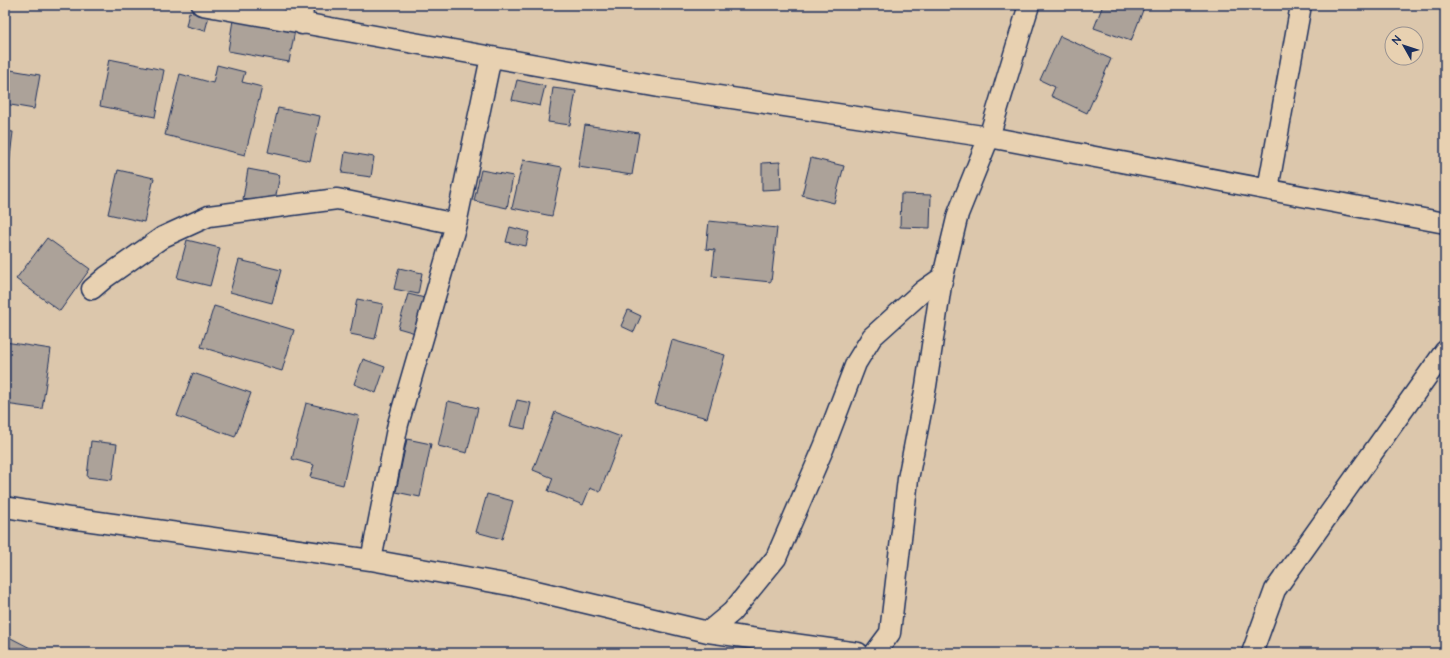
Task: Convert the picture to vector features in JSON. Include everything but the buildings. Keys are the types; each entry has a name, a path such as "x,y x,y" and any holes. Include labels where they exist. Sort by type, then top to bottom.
{"street":[{"path":"202,5 303,15 491,57 659,87 989,137 1445,223"},
{"path":"875,653 890,634 908,479 926,386 943,277 958,214 989,137 1029,5"},
{"path":"1268,189 1301,5"},
{"path":"371,560 398,424 456,224 491,57"},
{"path":"92,289 106,277 163,237 209,216 337,199 456,224"},
{"path":"708,632 732,612 776,558 824,447 856,363 872,337 923,291 943,277"},
{"path":"1252,653 1275,590 1445,351"},
{"path":"5,507 77,519 371,560 515,586 708,632 858,653"}]}
